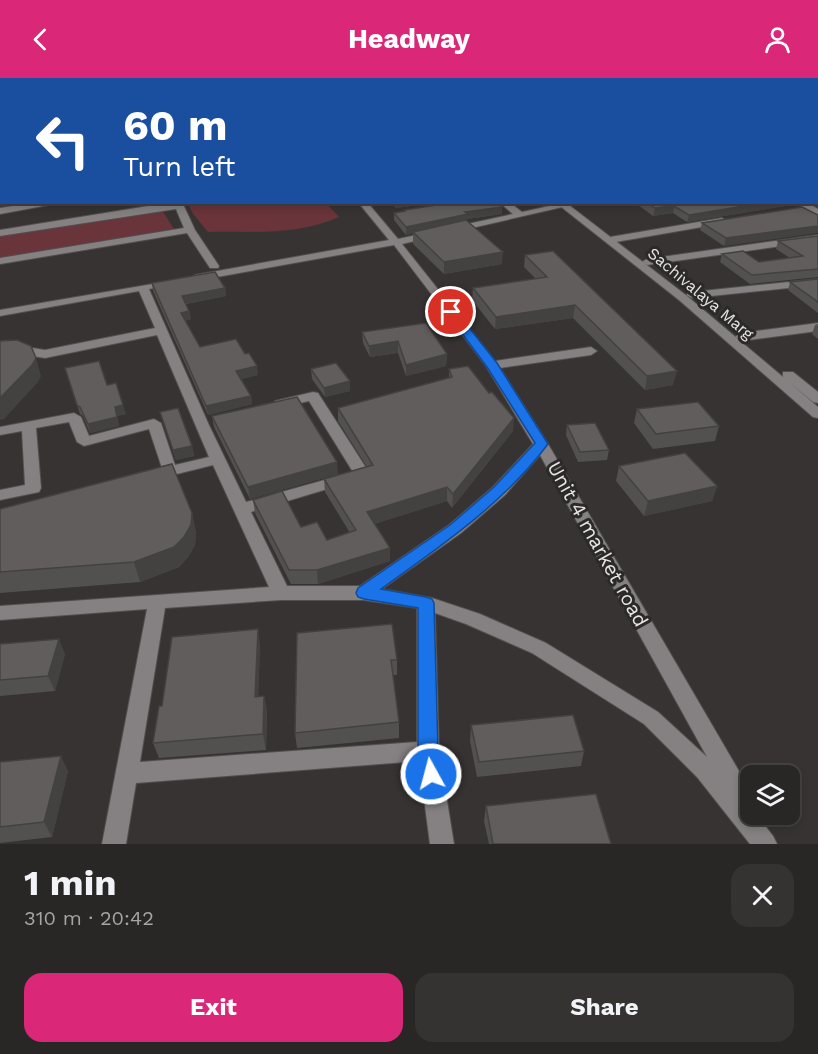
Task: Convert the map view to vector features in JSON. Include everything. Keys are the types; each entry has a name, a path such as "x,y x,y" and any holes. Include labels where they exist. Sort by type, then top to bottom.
{"street":[{"path":"0,211 47,204"},
{"path":"0,233 178,204 190,230 214,266"},
{"path":"506,204 520,215"},
{"path":"0,314 396,242 564,204"},
{"name":"Sachivalaya Marg","path":"564,204 692,296 818,399"},
{"name":"Unit 4 market road","path":"373,208 396,242 492,365 542,444 740,794"},
{"path":"790,210 813,210"},
{"path":"614,239 736,219"},
{"path":"0,261 190,230"},
{"path":"647,262 818,238"},
{"name":"Sachivalaya Marg","path":"614,239 818,414"},
{"path":"692,296 818,282"},
{"path":"143,287 207,422 218,459 281,593"},
{"path":"741,337 818,327"},
{"path":"0,352 26,351 45,354 162,330"},
{"path":"492,365 591,351"},
{"path":"242,509 362,474 313,396 268,407"},
{"path":"0,431 74,417 84,442 153,423 169,471 218,459"},
{"path":"0,495 33,488 29,425"},
{"path":"364,593 455,529 499,490 542,444"},
{"path":"0,613 281,593 364,593 426,603 473,619 539,648 651,718 705,770 766,844"},
{"path":"114,844 157,603"},
{"path":"426,603 428,751 442,844"},
{"path":"127,772 428,751"},
{"name":"Unit 4 market road","path":"757,825 766,844"}],"shaded area":[{"path":"188,204 327,204 339,217 291,230 208,232"},
{"path":"162,210 174,229 0,258 0,236"}],"building":[{"path":"443,204 500,204 502,207 465,212 468,214 406,227 394,213"},
{"path":"649,204 756,204 689,215 674,206 655,208"},
{"path":"802,207 818,215 818,226 726,238 702,223"},
{"path":"466,220 503,252 444,262 413,232"},
{"path":"818,236 818,269 752,275 722,254 743,251 759,262 803,256 778,241"},
{"path":"553,251 677,371 647,376 575,305 496,317 473,288 547,277 525,255"},
{"path":"215,272 225,288 182,296 189,311 181,313 200,347 236,339 245,354 249,353 257,366 236,371 251,396 206,406 152,283"},
{"path":"818,279 818,302 790,282"},
{"path":"426,323 447,354 406,365 398,341 369,346 362,332"},
{"path":"17,340 31,346 36,358 0,398 0,341"},
{"path":"99,361 107,385 116,383 123,405 115,407 117,417 88,424 77,405 65,368"},
{"path":"336,363 350,381 324,388 311,369"},
{"path":"468,366 489,393 492,392 514,418 453,494 447,487 367,512 390,548 317,570 289,570 253,500 282,491 301,527 317,522 327,540 356,530 324,479 373,465 338,408 452,377 449,369"},
{"path":"297,397 337,462 248,487 212,416"},
{"path":"698,402 719,426 656,434 637,409"},
{"path":"178,408 192,446 173,450 160,412"},
{"path":"595,423 609,450 580,452 567,425"},
{"path":"685,453 717,486 648,501 619,466"},
{"path":"172,464 192,513 191,525 174,547 134,562 0,572 0,509"},
{"path":"392,624 397,660 391,660 399,722 295,733 297,633"},
{"path":"258,629 255,697 264,696 263,734 153,743 159,706 162,706 172,637"},
{"path":"59,639 48,676 0,680 0,644"},
{"path":"573,715 584,751 479,762 471,725"},
{"path":"61,756 44,822 0,827 0,762"},
{"path":"596,794 611,844 493,844 486,806"}],"route":[{"path":"431,774 428,751 426,603 364,593 455,529 499,490 542,444 492,365 451,312"}]}
